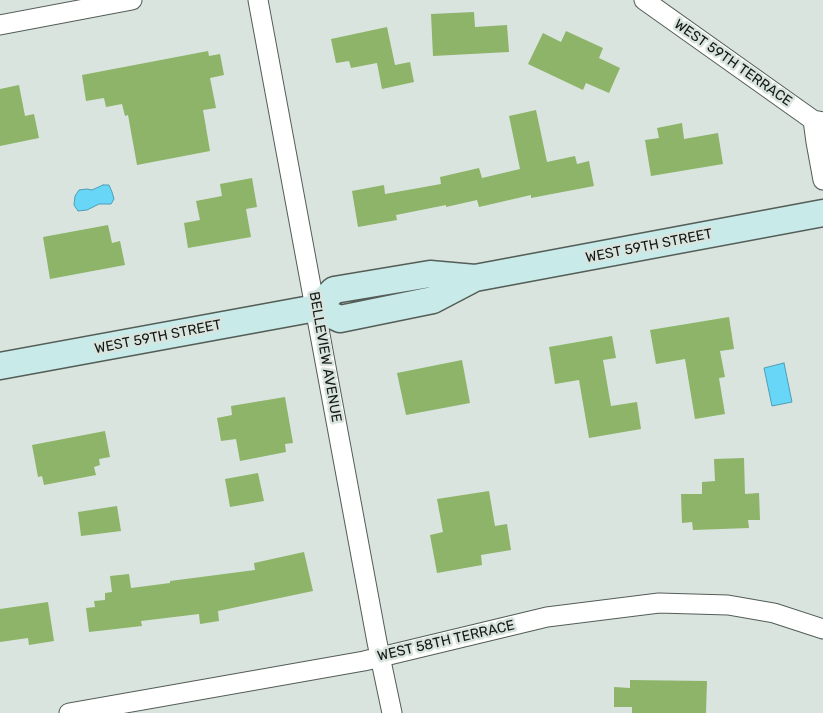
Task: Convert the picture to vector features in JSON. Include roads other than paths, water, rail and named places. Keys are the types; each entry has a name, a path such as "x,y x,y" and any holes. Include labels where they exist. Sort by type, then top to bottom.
{"street":[{"path":"0,24 132,0"},
{"name":"BELLEVIEW AVENUE","path":"258,0 380,658 392,713"},
{"name":"WEST 59TH TERRACE","path":"644,0 818,121"},
{"path":"818,121 816,142 823,180"},
{"name":"WEST 59TH STREET","path":"0,366 316,308 340,319 433,300 475,278 823,213"},
{"name":"WEST 58TH TERRACE","path":"69,713 380,658 547,617 659,603 728,605 774,612 823,629"}],"water":[{"path":"103,185 109,185 112,192 114,199 111,204 99,204 87,210 78,211 74,205 75,196 79,190 92,190"},
{"path":"784,363 792,402 772,406 764,368"}]}
